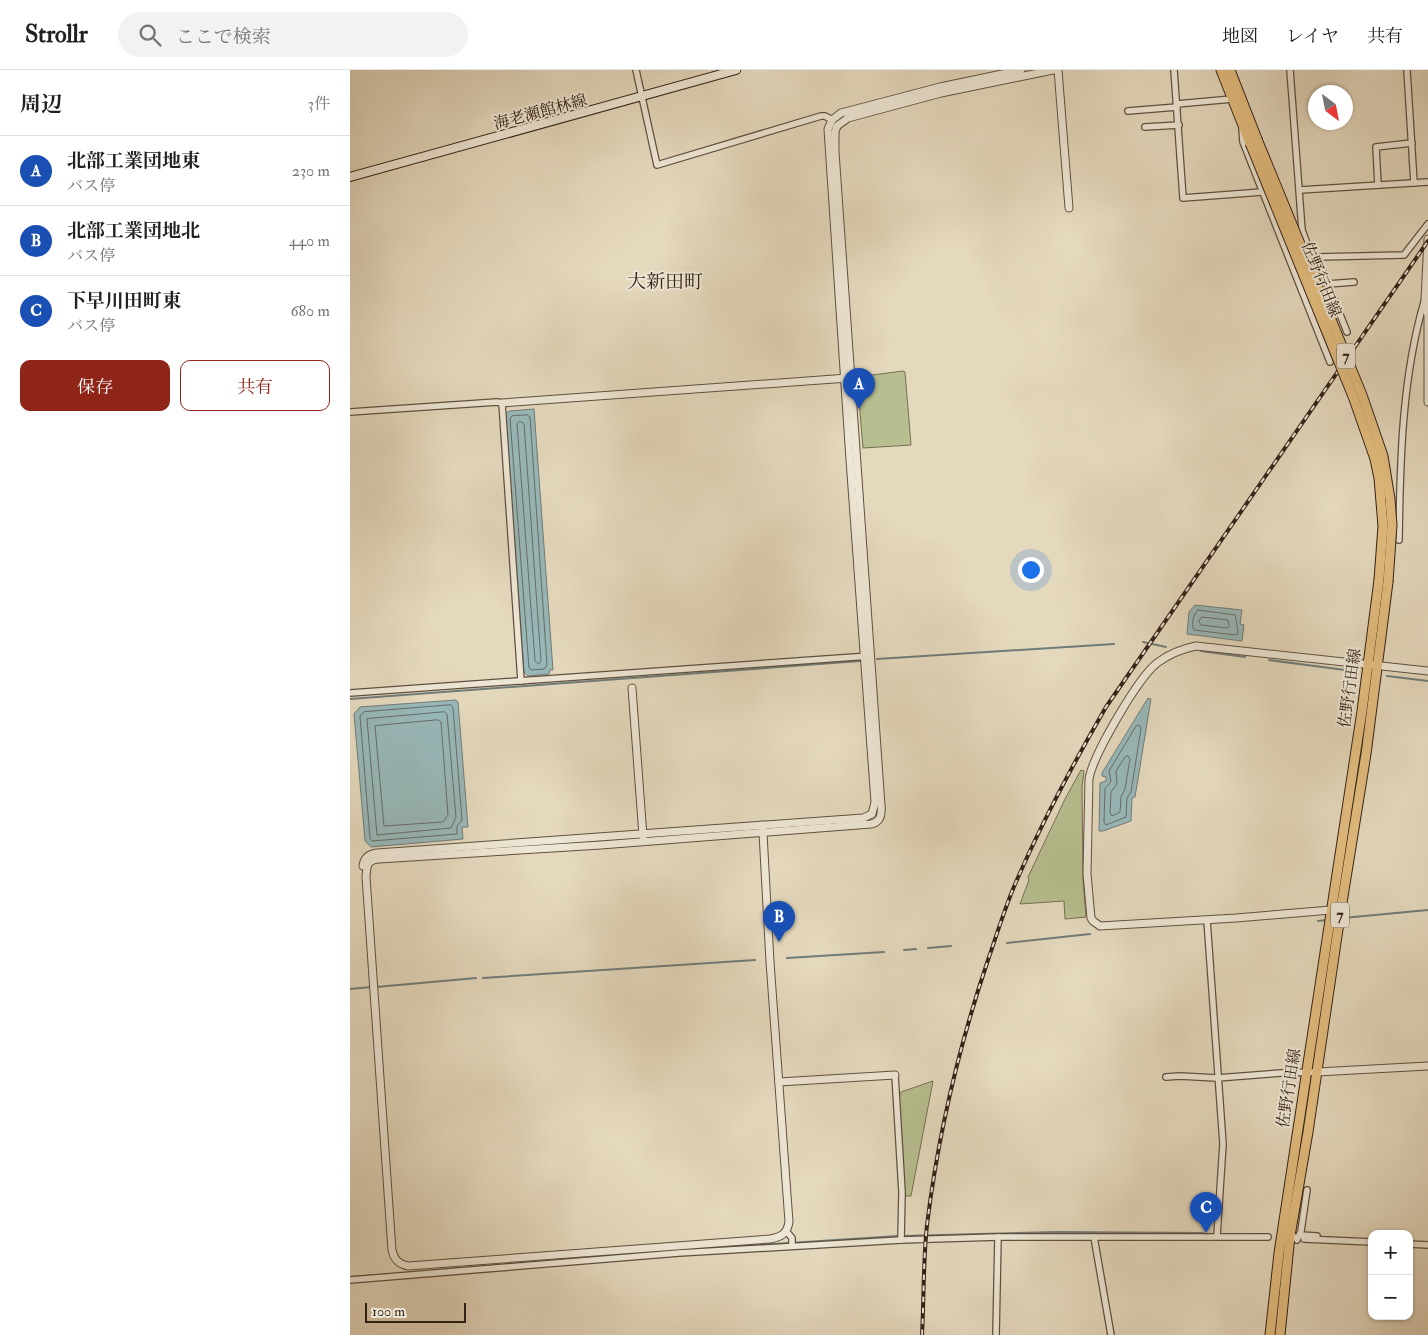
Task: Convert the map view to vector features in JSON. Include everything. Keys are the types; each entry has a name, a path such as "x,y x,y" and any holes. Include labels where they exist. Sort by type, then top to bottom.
{"main road":[{"name":"海老瀬館林線","path":"350,177 736,70"},
{"name":"佐野行田線","path":"1221,70 1242,124 1254,141"},
{"name":"佐野行田線","path":"1230,70 1254,141 1362,395 1383,456 1392,525 1372,665 1305,1072 1279,1253 1270,1335"},
{"name":"佐野行田線","path":"1280,1335 1298,1237 1317,1072 1366,754 1372,665"}],"street":[{"path":"636,70 657,166 821,116 832,120"},
{"path":"848,378 827,135 832,120 841,114 940,86 1021,70"},
{"path":"763,829 789,1222 787,1232 770,1239 415,1266 408,1266 398,1262 393,1257 392,1250 366,877 368,864 375,859 643,837 763,829 871,824 878,821 881,816 867,656 848,378 835,132 837,126 848,118 912,100 1053,70"},
{"path":"1058,70 1069,208"},
{"path":"1174,70 1183,198 1262,192"},
{"path":"1290,70 1302,230 1309,249 1317,257 1347,332"},
{"path":"1407,70 1414,183"},
{"path":"1128,111 1232,99"},
{"path":"1242,124 1243,142 1330,362"},
{"path":"1145,127 1179,125"},
{"path":"1378,186 1376,147 1412,144"},
{"path":"1300,190 1428,182"},
{"path":"1317,257 1404,255 1428,224"},
{"path":"1428,239 1426,302 1428,316 1428,402"},
{"path":"1328,284 1354,282"},
{"path":"1399,540 1402,437 1415,333 1426,302"},
{"path":"350,412 848,378"},
{"path":"502,403 521,681"},
{"path":"1331,910 1100,926 1091,918 1087,874 1090,775 1095,760 1114,724 1148,672 1156,664 1182,649 1196,646 1428,671"},
{"path":"350,693 867,656"},
{"path":"632,688 643,837"},
{"path":"1207,920 1223,1144 1217,1236"},
{"path":"1166,1077 1217,1078 1428,1066"},
{"path":"779,1082 895,1075 902,1192 901,1240"},
{"path":"1307,1190 1298,1237 1368,1242"},
{"path":"787,1232 792,1238 792,1246"},
{"path":"996,1335 998,1237"},
{"path":"350,1280 792,1246 901,1240 998,1237 1268,1237"},
{"path":"1094,1237 1111,1335"},
{"path":"1413,1244 1428,1245"}],"green space":[{"path":"905,372 911,445 863,448 857,377"},
{"path":"1081,770 1084,771 1082,787 1083,879 1086,917 1065,919 1064,901 1020,904 1029,880 1028,877"},
{"path":"933,1081 911,1196 905,1196 899,1096 901,1092"}],"water":[{"path":"534,409 553,670 550,670 549,674 528,676 524,672 505,415 509,411"},
{"path":"1195,605 1242,610 1240,624 1244,625 1242,641 1187,634 1189,612"},
{"path":"1148,698 1151,699 1135,797 1132,798 1131,821 1099,831 1100,783 1106,781 1106,777 1102,776 1102,773"},
{"path":"456,700 458,702 468,827 462,827 463,839 371,847 365,841 354,714 360,707"}],"waterway":[{"path":"1143,642 1166,647"},
{"path":"877,659 1114,644"},
{"path":"1201,651 1245,657"},
{"path":"1269,660 1345,670"},
{"path":"350,699 860,661"},
{"path":"1387,676 1428,681"},
{"path":"1343,918 1428,910"},
{"path":"1318,921 1326,920"},
{"path":"1007,943 1090,934"},
{"path":"928,948 951,946"},
{"path":"904,950 916,949"},
{"path":"787,958 884,952"},
{"path":"483,978 755,960"},
{"path":"376,987 476,978"},
{"path":"350,989 371,987"},
{"path":"903,1236 1057,1232 1203,1233"},
{"path":"729,1247 898,1236"},
{"path":"350,1277 390,1274"}],"railway":[{"path":"922,1335 927,1225 943,1124 968,1025 988,960 1008,901 1036,837 1106,707 1428,241"}],"place":[{"name":"北部工業団地東","path":"859,409"},
{"name":"北部工業団地北","path":"779,942"},
{"name":"下早川田町東","path":"1206,1233"}],"district":[{"name":"大新田町","path":"665,281"}]}
